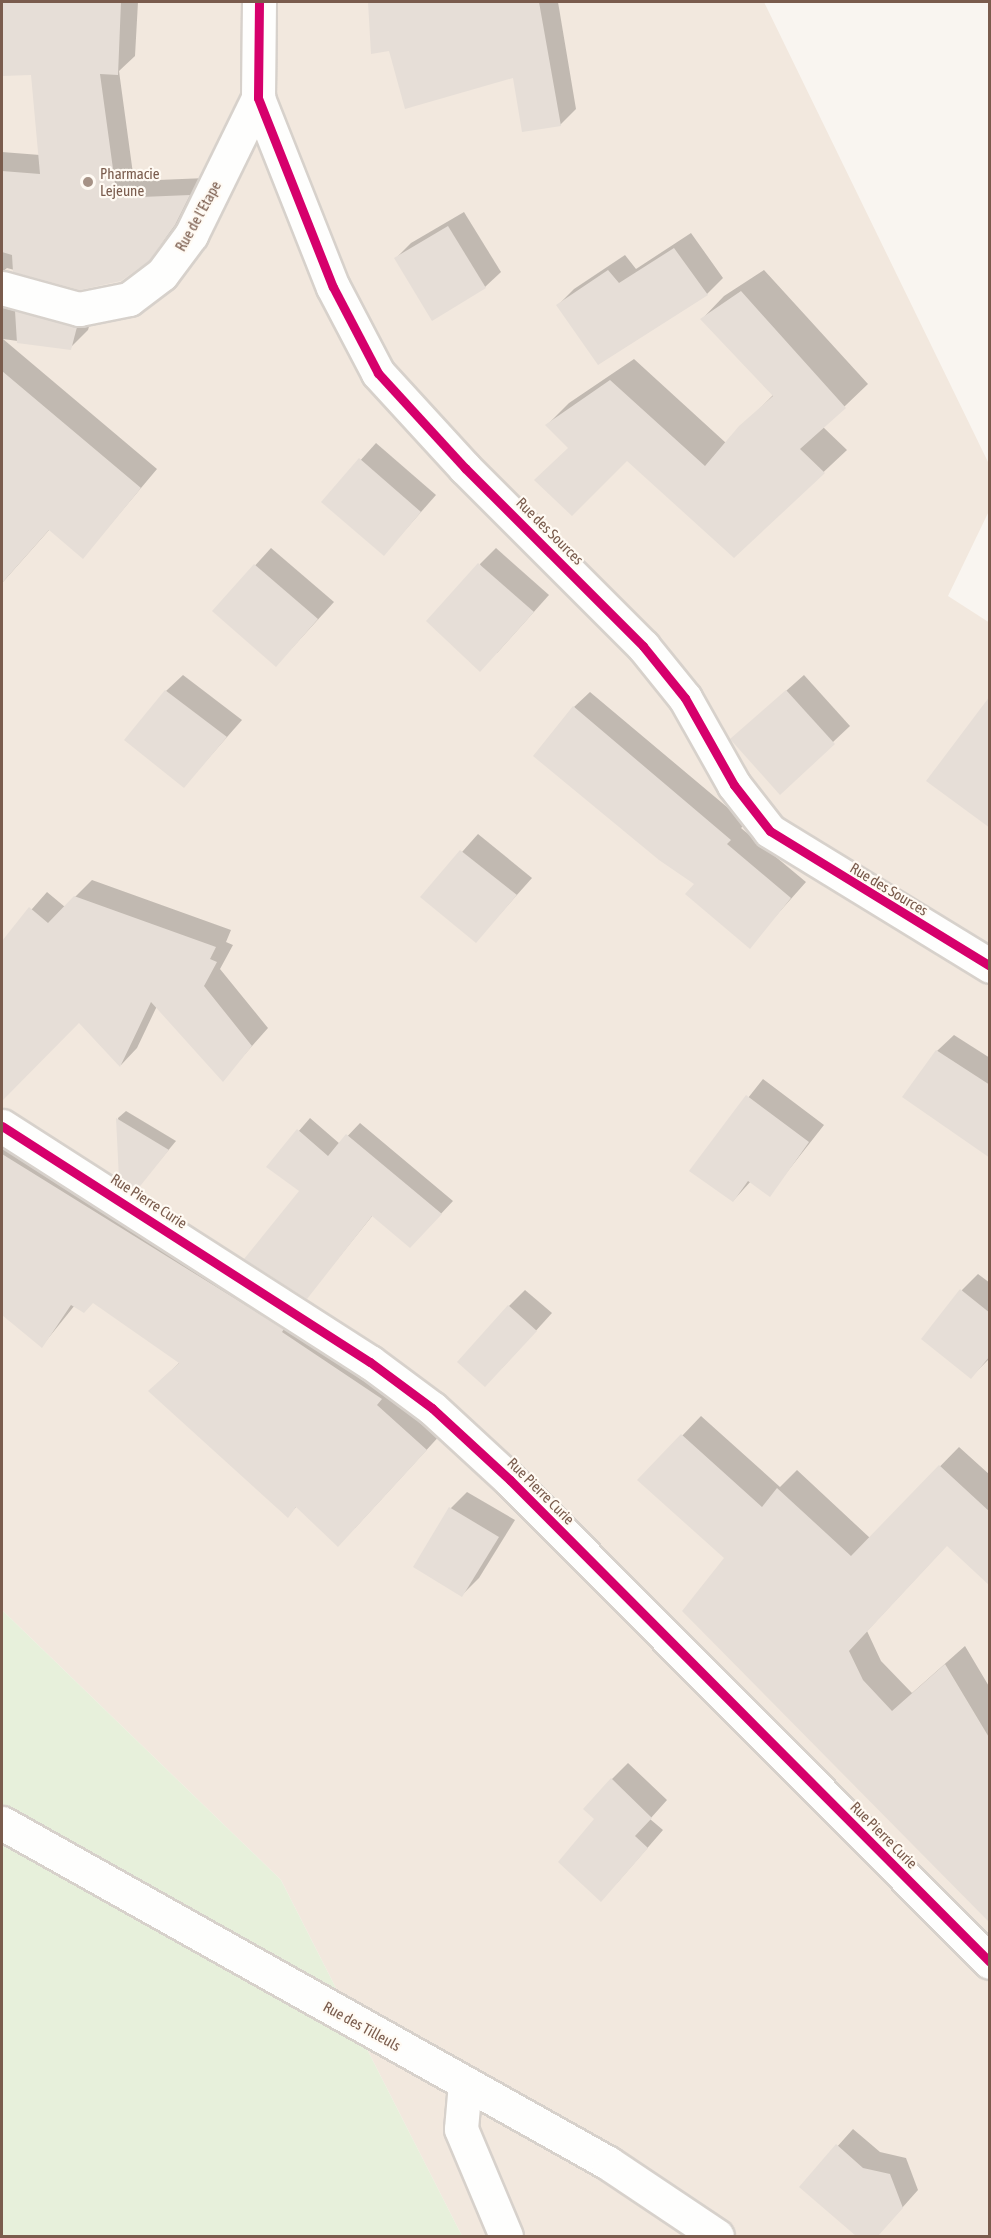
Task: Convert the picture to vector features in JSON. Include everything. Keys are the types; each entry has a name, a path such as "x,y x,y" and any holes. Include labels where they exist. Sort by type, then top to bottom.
{"street":[{"name":"Rue des Sources","path":"259,2 258,98 333,287 378,373 465,468 643,645 685,698 734,785 770,831 990,966"},
{"name":"Rue de l'Etape","path":"2,288 79,309 129,299 162,274 191,235 258,98"},
{"name":"Rue Pierre Curie","path":"2,1126 370,1362 432,1408 510,1480 990,1962"},
{"name":"Rue des Tilleuls","path":"2,1823 608,2163 717,2236"},
{"path":"465,2083 461,2129 506,2236"}],"shaded area":[{"path":"2,2 764,2 989,464 989,511 948,596 990,623 989,2236 462,2236 281,1880 2,1610"}],"green space":[{"path":"2,1610 281,1880 462,2236 2,2236"}],"building":[{"path":"2,2 121,2 118,75 100,74 117,198 190,195 175,225 149,261 121,281 80,290 13,272 12,255 2,252 2,171 40,174 31,75 2,76"},
{"path":"368,2 539,2 561,126 522,132 513,78 405,109 389,51 371,54"},
{"path":"448,226 486,288 432,321 394,258"},
{"path":"674,248 708,295 598,365 556,305 608,270 619,283"},
{"path":"741,291 846,408 800,449 825,473 734,558 627,461 572,516 534,480 568,448 545,425 610,380 705,466 739,426 773,396 700,319"},
{"path":"15,311 77,327 71,350 17,343"},
{"path":"2,371 141,488 83,559 49,530 2,583"},
{"path":"359,458 421,512 384,556 321,502"},
{"path":"478,563 534,612 480,672 426,621"},
{"path":"254,564 318,619 276,667 212,611"},
{"path":"165,690 227,737 184,788 124,740"},
{"path":"786,690 835,744 780,795 730,739"},
{"path":"990,696 990,828 926,781"},
{"path":"573,706 731,840 727,844 791,898 750,949 685,894 694,884 659,860 533,756"},
{"path":"460,850 517,895 476,943 420,897"},
{"path":"74,896 216,947 210,959 217,962 204,986 252,1046 223,1082 151,1002 120,1067 79,1023 2,1101 2,941 29,907 48,923"},
{"path":"936,1050 990,1085 990,1158 902,1097"},
{"path":"746,1095 809,1142 770,1197 748,1181 733,1202 689,1171"},
{"path":"116,1118 169,1150 137,1190 119,1179"},
{"path":"297,1129 328,1156 346,1134 442,1214 410,1248 372,1216 307,1299 244,1259 299,1191 266,1167"},
{"path":"2,1154 284,1329 282,1332 382,1399 377,1405 427,1450 338,1547 296,1507 288,1518 148,1391 179,1363 93,1303 84,1313 71,1305 42,1348 2,1315"},
{"path":"960,1289 990,1313 990,1356 971,1379 921,1339"},
{"path":"508,1305 537,1331 485,1387 457,1362"},
{"path":"681,1434 762,1507 777,1488 851,1556 939,1465 990,1512 990,1586 947,1546 849,1651 863,1680 892,1711 945,1664 990,1739 990,1923 682,1611 724,1558 637,1480"},
{"path":"449,1507 499,1537 462,1597 413,1567"},
{"path":"611,1778 652,1818 635,1836 648,1848 601,1902 558,1862 594,1819 583,1809"},
{"path":"836,2144 863,2168 890,2174 903,2208 878,2236 856,2236 799,2187"}],"cycle path":[{"path":"259,2 258,98 333,287 378,373 465,468 643,646 685,698 734,785 770,831 990,966"},
{"path":"2,1126 370,1362 432,1408 510,1480 990,1962"}],"place":[{"name":"Pharmacie Lejeune","path":"88,182"}]}
